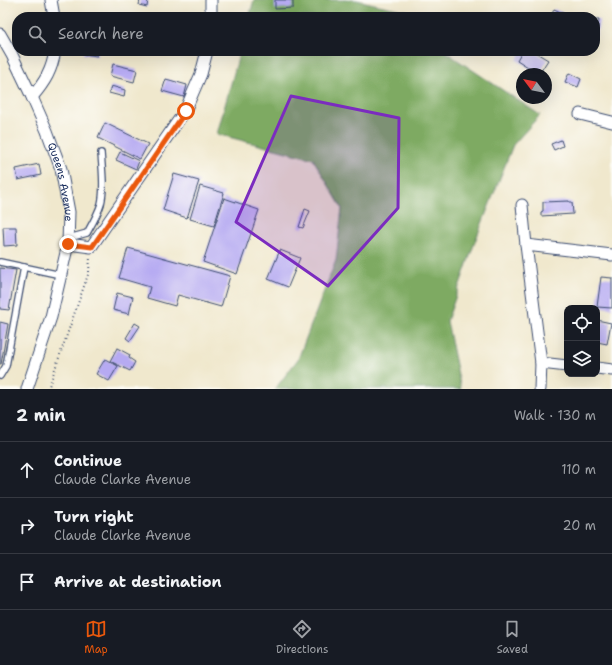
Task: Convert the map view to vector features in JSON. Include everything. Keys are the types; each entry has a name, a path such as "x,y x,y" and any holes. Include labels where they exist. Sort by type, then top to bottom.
{"street":[{"path":"51,0 53,12"},
{"path":"211,0 211,12"},
{"name":"Queens Avenue","path":"0,34 12,55"},
{"name":"Queens Avenue","path":"12,56 32,97 61,169 69,212 68,241 61,275 51,317 28,387"},
{"path":"32,97 47,80 54,56"},
{"path":"68,241 92,247 186,111 201,74 206,56"},
{"path":"580,114 612,122"},
{"path":"522,205 541,363 540,389"},
{"path":"526,245 612,255"},
{"path":"541,363 564,366"},
{"path":"600,368 612,370"}],"lane":[{"path":"68,241 87,233 101,204 103,182 101,153"},
{"path":"0,262 61,275"},
{"path":"0,376 6,366 24,267"}],"path":[{"path":"48,389 89,272 92,247"}],"highlighted area":[{"path":"291,96 399,118 398,208 328,286 236,222"}],"green space":[{"path":"254,0 356,0 411,12 250,12"},
{"path":"239,56 452,56 516,99 516,104 524,104 540,115 513,145 476,239 447,321 461,389 275,389 298,359 336,260 342,208 313,159 217,134"}],"building":[{"path":"140,0 148,0 147,7 139,5"},
{"path":"275,0 293,0 293,8 275,9"},
{"path":"554,9 560,12 553,12"},
{"path":"519,56 541,56 548,60 543,68 530,68 517,60"},
{"path":"113,64 137,70 134,82 110,76"},
{"path":"569,73 581,79 578,87 565,82"},
{"path":"166,79 187,85 184,97 162,91"},
{"path":"111,86 125,90 124,97 109,93"},
{"path":"105,123 148,144 140,159 98,138"},
{"path":"561,140 563,146 554,150 551,144"},
{"path":"120,152 139,161 136,169 116,160"},
{"path":"39,164 41,175 18,180 16,169"},
{"path":"174,174 199,181 187,218 163,210"},
{"path":"200,186 224,193 214,226 190,219"},
{"path":"224,198 259,210 237,274 203,262"},
{"path":"543,202 572,202 573,214 541,216 541,212 543,211"},
{"path":"305,209 310,211 303,228 299,227"},
{"path":"3,227 16,227 17,245 4,246"},
{"path":"128,248 230,276 221,307 178,295 175,306 147,298 150,287 119,278"},
{"path":"280,250 300,258 288,287 268,279"},
{"path":"0,268 16,270 9,310 0,309"},
{"path":"601,277 612,278 612,308 600,307 600,305 597,305"},
{"path":"117,293 133,297 129,314 113,310"},
{"path":"600,321 611,323 607,344 600,343"},
{"path":"0,322 8,324 1,364 0,364"},
{"path":"135,323 140,326 130,341 126,338"},
{"path":"117,348 130,355 129,358 135,362 130,371 110,361"},
{"path":"105,359 118,366 109,381 96,374"}],"route":[{"path":"68,244 92,247 186,111"}]}
